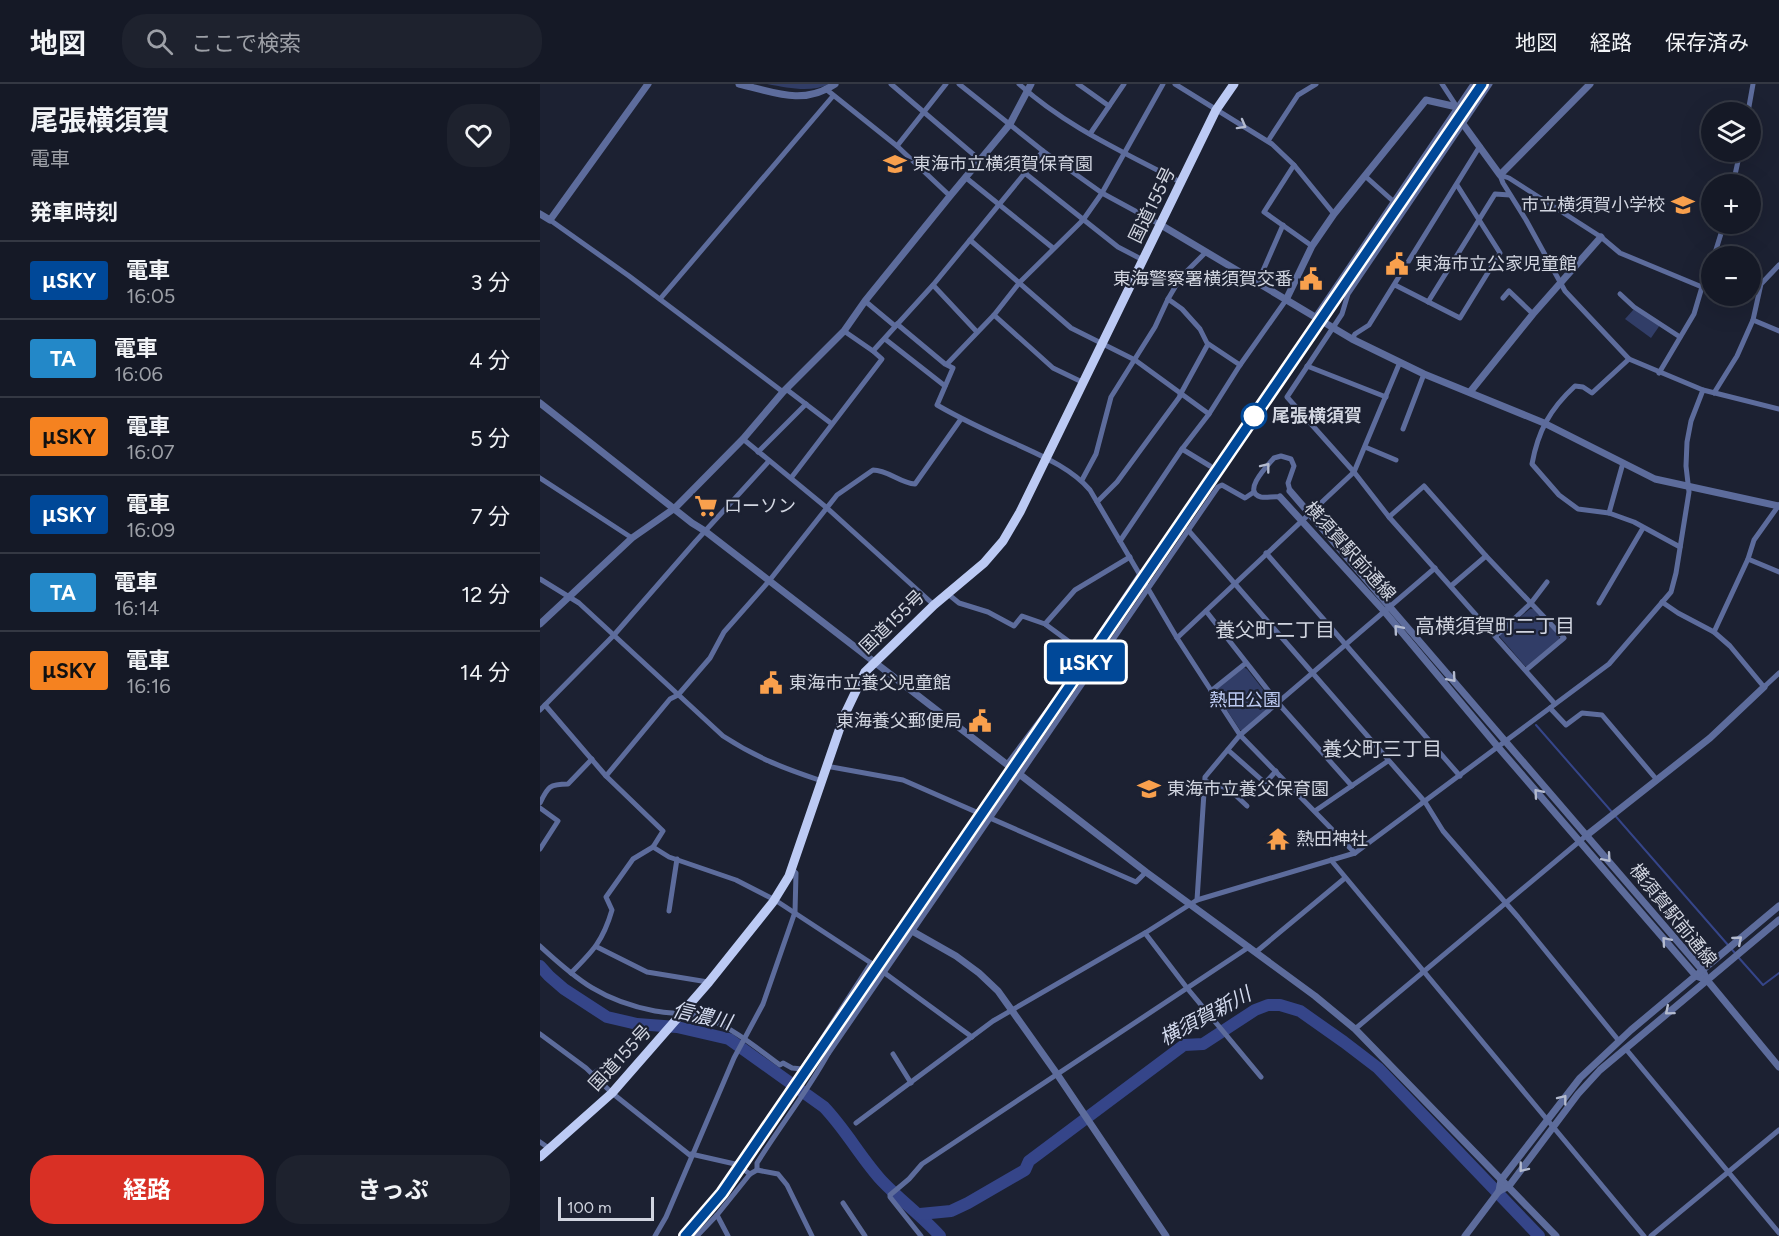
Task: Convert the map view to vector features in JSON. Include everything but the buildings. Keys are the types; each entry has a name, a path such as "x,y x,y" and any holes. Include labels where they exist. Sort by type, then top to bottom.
{"highway":[{"name":"国道155号","path":"540,1157 612,1093 710,982 775,900 791,868 826,766 865,672 934,605 984,563 1003,542 1020,512 1216,110 1234,84"}],"street":[{"path":"550,220 648,84"},
{"path":"739,84 797,97 821,93 835,84"},
{"path":"891,84 980,160"},
{"path":"897,146 946,84"},
{"path":"959,84 1043,151 1102,193 1161,225 1352,339 1424,374 1544,423 1656,479 1779,505 1754,540 1748,559 1714,632"},
{"path":"1019,84 1058,114 1090,134 1182,183"},
{"path":"540,624 632,538 675,508 743,439 785,390 844,331 965,177 1010,124 1031,84"},
{"path":"1078,84 1109,106"},
{"path":"1090,134 1124,84"},
{"path":"947,364 994,315 1020,282 1083,220 1102,193 1163,84"},
{"path":"1174,84 1268,141 1294,165 1334,214"},
{"path":"1268,141 1298,95 1316,84"},
{"path":"1442,84 1457,107 1463,124 1500,175 1560,284 1590,320 1629,359 1703,390 1779,409"},
{"path":"1315,317 1473,84"},
{"path":"1490,84 1348,294 1342,314 1331,327 1287,396 1354,472 1389,517 1526,670 1566,725 1582,713 1602,715 1657,780"},
{"path":"1500,175 1590,84"},
{"path":"1750,102 1754,84"},
{"path":"827,90 897,146 950,196"},
{"path":"660,299 833,96"},
{"path":"1120,541 1286,300 1312,246 1334,214 1426,100 1457,107"},
{"path":"1352,339 1355,334 1369,325 1480,146"},
{"path":"873,351 933,285 1043,151"},
{"path":"1294,165 1264,212 1312,246"},
{"path":"1026,174 1118,247 1143,260"},
{"path":"1500,175 1509,178 1602,237 1620,252 1701,287"},
{"path":"1365,176 1393,201"},
{"path":"965,177 1053,248"},
{"path":"1395,285 1460,318 1500,252 1456,185"},
{"path":"1428,302 1495,194 1510,195"},
{"path":"540,214 832,424"},
{"path":"1257,282 1283,225"},
{"path":"1470,392 1533,314 1602,237"},
{"path":"970,240 1071,328 1135,360 1209,414"},
{"path":"1082,480 1096,454 1112,398 1155,327 1181,277 1205,253"},
{"path":"1714,393 1737,356 1753,320 1761,284 1779,265"},
{"path":"933,285 977,332"},
{"path":"1659,373 1694,314 1701,290"},
{"path":"1503,298 1509,291 1533,314"},
{"path":"1620,294 1634,307 1680,337"},
{"path":"1168,299 1182,309 1200,329 1208,344 1240,365"},
{"path":"865,302 953,368 937,405 961,419 1046,458 1082,480 1177,638 1240,735 1355,853"},
{"path":"994,315 1053,368 1082,382"},
{"path":"1753,320 1779,331"},
{"path":"791,478 882,359 844,331"},
{"path":"885,339 945,386"},
{"path":"1097,502 1118,482 1180,395 1208,344"},
{"path":"1629,359 1592,393 1583,387 1575,386 1544,423 1533,464 1569,504 1578,510 1609,513 1680,547"},
{"path":"1177,638 1354,472 1400,362"},
{"path":"1307,366 1386,397"},
{"path":"1402,429 1424,374"},
{"path":"1670,607 1689,492 1685,459 1686,442 1703,390"},
{"path":"540,403 1146,872 1256,952 1355,1029 1556,1236"},
{"path":"758,452 806,404"},
{"path":"606,776 670,699 678,695 710,658 724,632 769,582 837,495 873,470 886,473 907,484 915,484 961,419"},
{"path":"743,439 827,508 934,605"},
{"path":"1365,447 1396,460"},
{"path":"1182,449 1210,466"},
{"path":"1281,496 1263,498 1256,496 1254,492 1254,484 1274,458 1281,456 1291,459 1294,466 1288,483 1290,491"},
{"path":"571,973 597,946 606,930 612,910 606,897 633,859 652,847 663,831 606,776 542,707 614,635 769,461"},
{"path":"1609,513 1623,463"},
{"path":"540,478 632,538"},
{"path":"757,1170 757,1163 883,972 1220,485 1226,486 1245,498 1254,492"},
{"path":"1389,517 1424,486 1486,556 1564,638 1526,670"},
{"name":"横須賀駅前通線","path":"1290,491 1498,747 1696,976 1707,980"},
{"name":"横須賀駅前通線","path":"1281,496 1387,609 1506,742 1703,970 1707,980"},
{"path":"1599,603 1643,528"},
{"path":"1188,530 1425,802 1443,831 1619,1041"},
{"path":"1266,553 1460,776"},
{"path":"1451,586 1486,556"},
{"path":"1045,624 1076,590 1130,557"},
{"path":"1748,559 1779,572"},
{"path":"1197,900 1205,777 1240,735 1435,568"},
{"path":"1007,764 1140,574"},
{"path":"540,579 579,603 723,736 744,750 778,767 822,781"},
{"path":"1496,636 1531,603 1547,582"},
{"path":"856,1123 993,1021 1145,933 1189,904 1355,853 1609,664 1671,592"},
{"path":"948,594 959,603 988,612 1014,626 1022,616 1045,624 1086,654"},
{"path":"1662,602 1714,632 1730,646 1764,687"},
{"path":"1206,611 1278,703 1352,786"},
{"path":"1211,691 1246,663"},
{"path":"1355,1029 1587,835 1710,738 1779,673"},
{"path":"1228,750 1264,782 1267,782 1276,771"},
{"path":"540,803 549,786 568,784 592,759"},
{"path":"1315,811 1389,761"},
{"path":"826,766 903,780 1136,882 1146,872"},
{"path":"1205,781 1229,789 1247,806"},
{"path":"540,808 558,821 540,849"},
{"path":"652,847 669,857 736,880 775,900 871,963 972,1037"},
{"path":"669,911 677,860"},
{"path":"1331,860 1644,1236"},
{"path":"654,1236 666,1217 734,1058 764,1004 795,912 796,873 791,868"},
{"path":"1256,952 1345,878"},
{"path":"1499,1191 1502,1179 1580,1078 1619,1041 1779,906"},
{"path":"1465,1236 1499,1191 1509,1186 1578,1094 1600,1070 1779,920"},
{"path":"912,931 956,956 998,991 1166,1236"},
{"path":"1145,933 1187,988 1262,1077"},
{"path":"540,946 585,984 615,1001 657,1011 705,1017 780,1065 783,1063 792,1068 802,1069 871,963"},
{"path":"597,946 647,972 710,982"},
{"path":"921,1236 890,1197 922,1164 1248,947"},
{"path":"1707,980 1779,1067"},
{"path":"540,1034 593,1074 612,1093 691,1155 735,1164 750,1174"},
{"path":"593,1074 630,1046"},
{"path":"816,1048 828,1054"},
{"path":"1625,1048 1779,1233"},
{"path":"893,1054 911,1083"},
{"path":"1651,1236 1779,1130"},
{"path":"540,1142 550,1149"},
{"path":"697,1236 750,1174 757,1170 778,1174 787,1185 812,1236"},
{"path":"843,1203 865,1236"},
{"path":"717,1215 728,1236"}],"green space":[{"path":"767,84 830,84 807,89"},
{"path":"1635,308 1660,325 1651,338 1625,319"},
{"path":"1530,609 1533,609 1559,636 1559,639 1525,666 1500,637 1500,634"},
{"name":"熱田公園","path":"1243,667 1272,701 1272,705 1243,730 1240,730 1215,692"}],"waterway":[{"path":"1536,725 1735,953"},
{"path":"1739,958 1763,985 1779,973"},
{"name":"信濃川","path":"540,966 564,989 607,1017 637,1024 677,1027 729,1039 824,1107 882,1181 940,1236"},
{"name":"横須賀新川","path":"920,1214 951,1211 1025,1170 1029,1161 1184,1045 1203,1044 1255,1010 1268,1005 1280,1005 1300,1011 1378,1068 1539,1236"}],"railway":[{"path":"685,1236 722,1193 1482,84"}],"train":[{"name":"μSKY","path":"685,1236 722,1193 785,1102 860,989 1482,84"}],"place":[{"name":"東海市立横須賀保育園","path":"895,164"},
{"name":"市立横須賀小学校","path":"1683,205"},
{"name":"東海市立公家児童館","path":"1397,264"},
{"name":"東海警察署横須賀交番","path":"1311,279"},
{"name":"尾張横須賀","path":"1254,416"},
{"name":"ローソン","path":"706,506"},
{"name":"東海市立養父児童館","path":"771,683"},
{"name":"東海養父郵便局","path":"980,721"},
{"name":"東海市立養父保育園","path":"1149,789"},
{"name":"熱田神社","path":"1278,839"}],"district":[{"name":"高横須賀町二丁目","path":"1495,626"},
{"name":"養父町二丁目","path":"1275,630"},
{"name":"養父町三丁目","path":"1382,749"}]}
